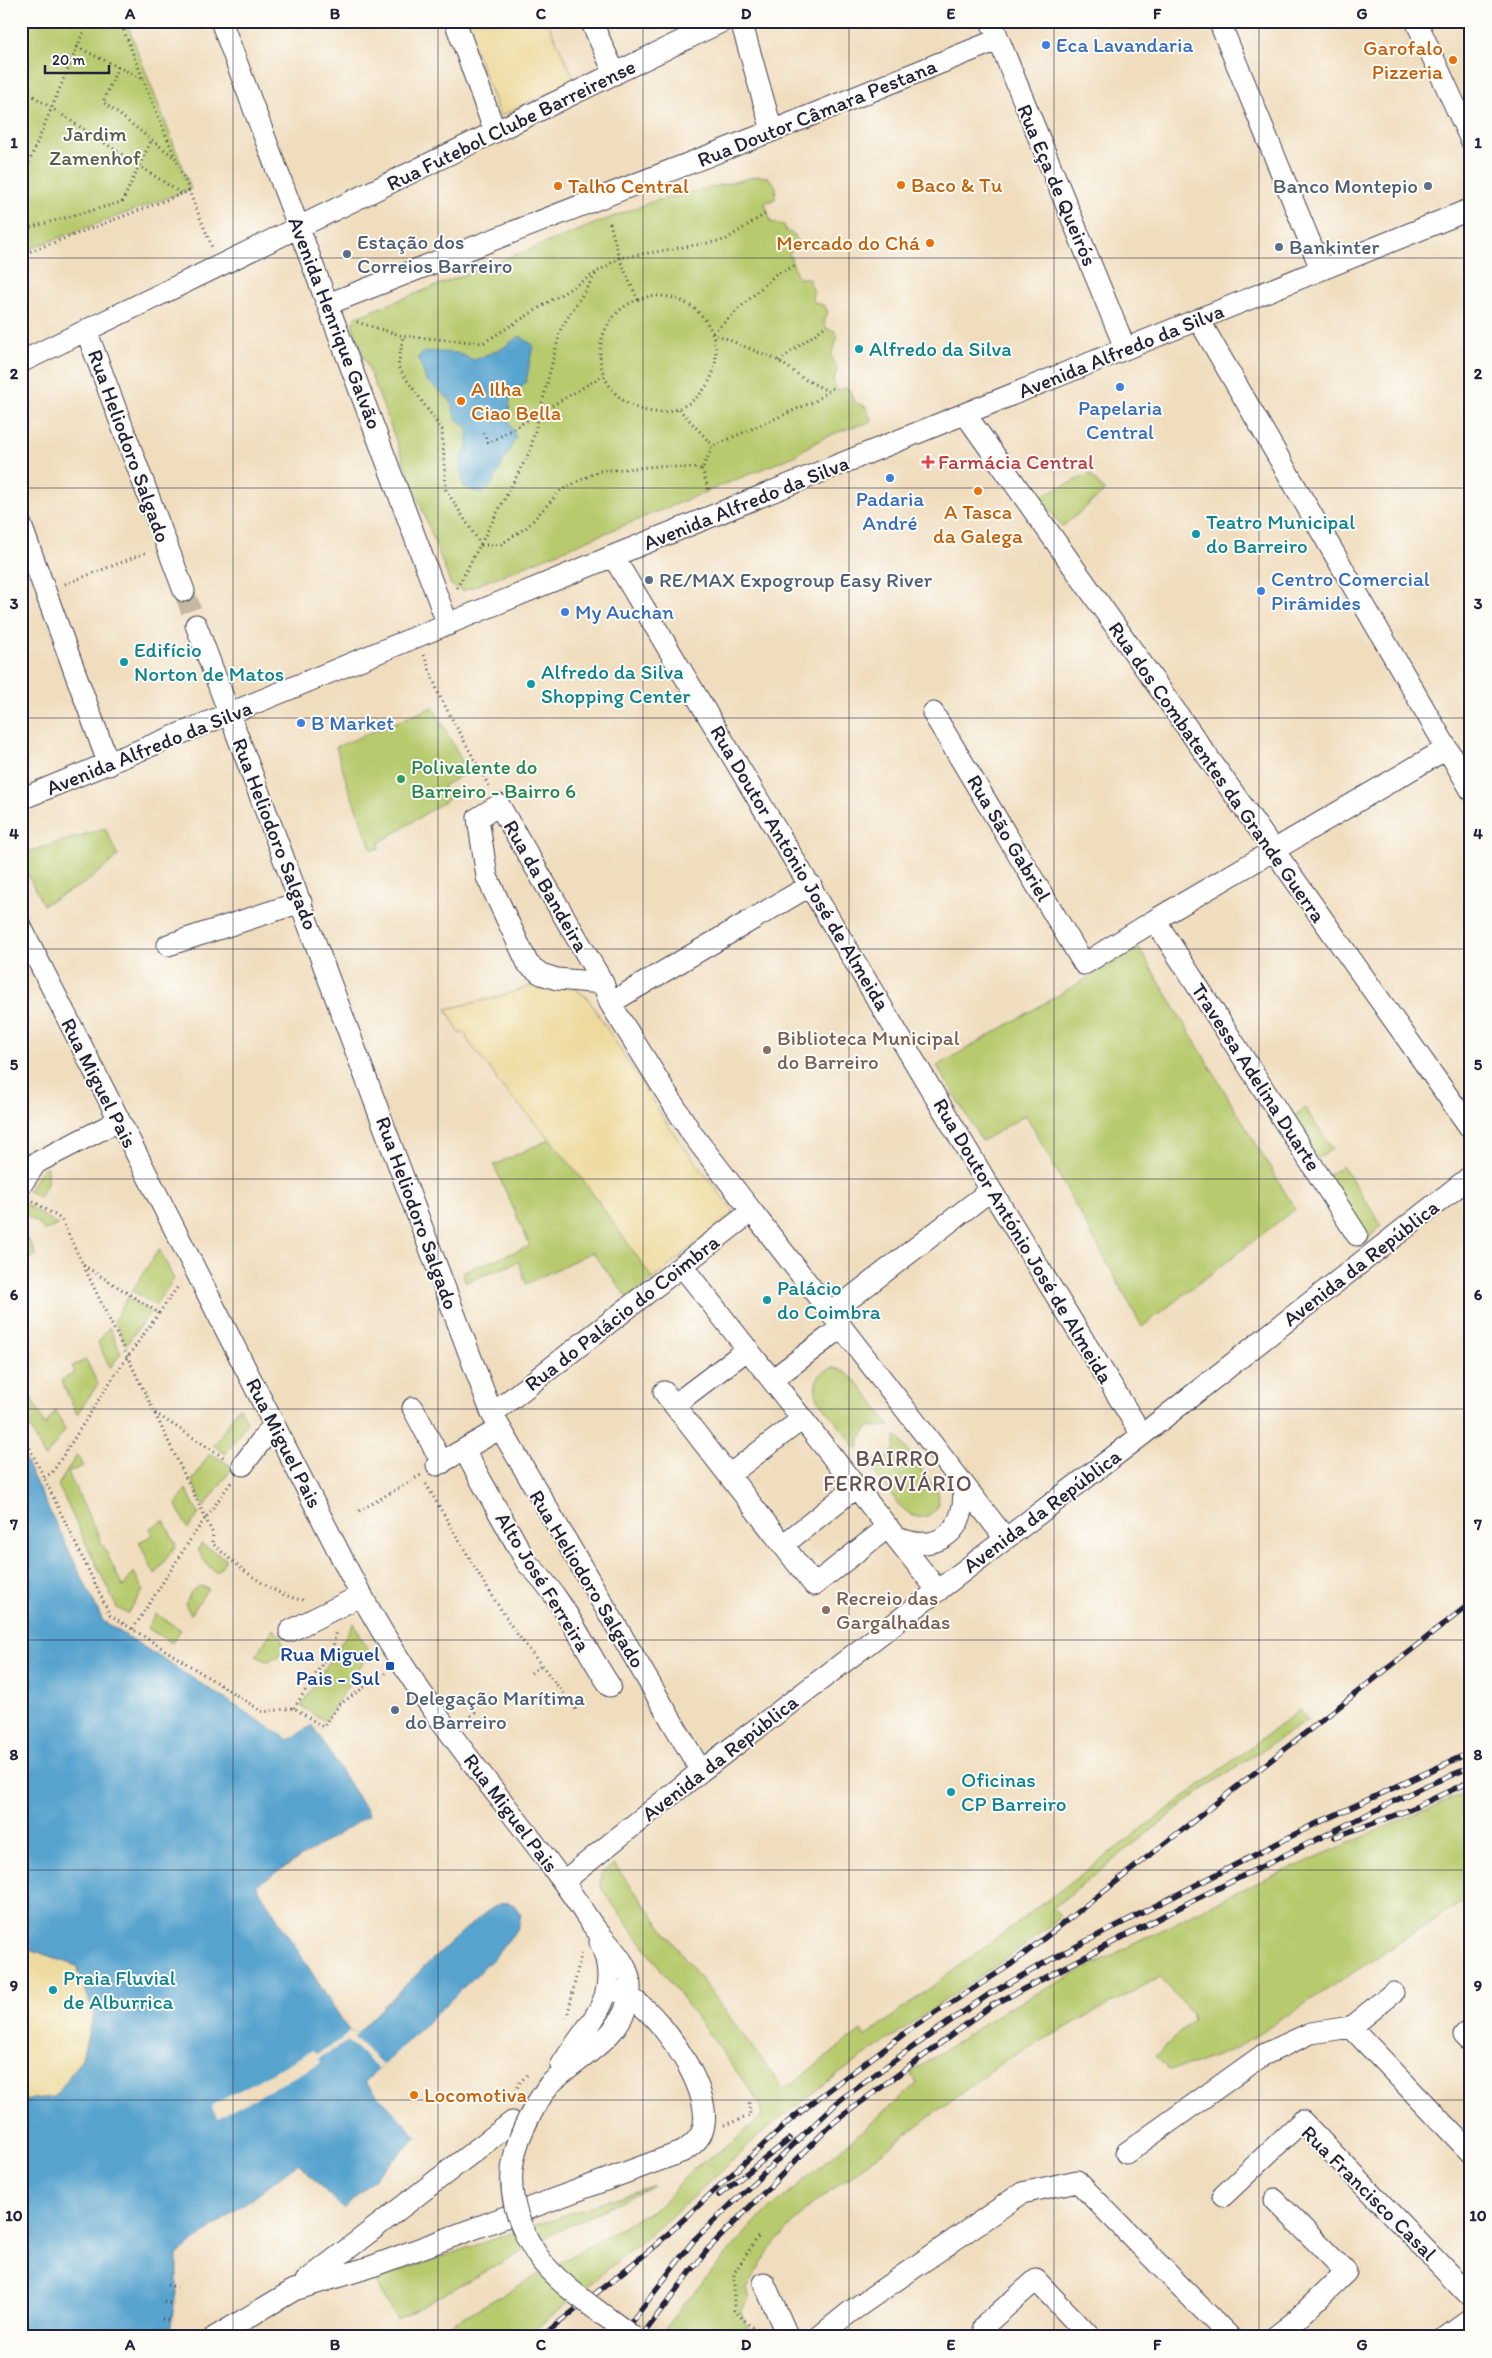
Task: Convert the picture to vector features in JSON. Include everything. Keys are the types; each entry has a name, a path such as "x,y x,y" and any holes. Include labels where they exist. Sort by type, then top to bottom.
{"street":[{"name":"Avenida Henrique Galvão","path":"221,21 448,625"},
{"path":"455,21 495,132"},
{"path":"591,21 615,74"},
{"name":"Rua Futebol Clube Barreirense","path":"21,362 723,21"},
{"path":"741,21 772,131"},
{"path":"1218,21 1321,269"},
{"path":"1416,21 1471,140"},
{"name":"Rua Doutor Câmara Pestana","path":"328,304 772,131 994,31"},
{"name":"Rua Eça de Queirós","path":"994,31 1125,348"},
{"name":"Avenida Alfredo da Silva","path":"21,799 109,765 613,556 966,415 1125,348 1199,320 1471,209"},
{"path":"1199,320 1471,790"},
{"name":"Rua Heliodoro Salgado","path":"86,330 184,591"},
{"name":"Rua dos Combatentes da Grande Guerra","path":"966,415 1272,851 1471,1129"},
{"path":"21,525 109,765"},
{"name":"Rua Doutor António José de Almeida","path":"613,556 811,885 991,1190 1142,1436"},
{"name":"Rua Heliodoro Salgado","path":"196,625 495,1422 701,1771"},
{"name":"Rua São Gabriel","path":"933,713 1084,964 1155,920"},
{"path":"1155,920 1446,749"},
{"name":"Rua da Bandeira","path":"603,983 557,979 541,974 528,964 487,877 478,818 499,805 603,983 610,1003 688,1127 1005,1538"},
{"path":"610,1003 811,885"},
{"path":"168,945 301,902"},
{"name":"Travessa Adelina Duarte","path":"1155,920 1357,1235"},
{"name":"Rua Miguel Pais","path":"21,927 276,1428 393,1652 445,1726 564,1881 595,1930 617,1955 627,1971 630,1981 629,1996 622,2017 609,2036 549,2085"},
{"path":"23,1190 36,1163 118,1120"},
{"name":"Avenida da República","path":"564,1881 701,1771 1005,1538 1142,1436 1471,1176"},
{"path":"772,1380 836,1320 991,1190"},
{"name":"Rua do Palácio do Coimbra","path":"433,1467 464,1450 682,1266 752,1211"},
{"path":"682,1266 938,1591"},
{"path":"748,1349 669,1398 814,1585 892,1532"},
{"path":"413,1408 433,1467"},
{"path":"729,1475 802,1419"},
{"path":"234,1468 267,1433 276,1428"},
{"name":"Alto José Ferreira","path":"464,1450 527,1563 538,1574 558,1602 610,1686"},
{"path":"892,1532 909,1543 922,1544 936,1542 948,1535 957,1524 963,1510 965,1498 964,1484"},
{"path":"783,1545 856,1487"},
{"path":"290,1631 362,1595"},
{"name":"Rua Miguel Pais","path":"549,2085 601,2009 608,1987 607,1964 595,1930"},
{"path":"294,2290 370,2267 684,2151 695,2143 702,2132 705,2119 703,2105 688,2062 678,2046 653,2016 629,1996 608,1987"},
{"path":"1126,2153 1263,2055 1311,2033 1351,2027 1393,1993"},
{"path":"1351,2027 1471,2153"},
{"path":"1471,2029 1464,2035 1471,2042"},
{"path":"549,2085 530,2114 514,2150 511,2186 519,2217 538,2255 544,2262 564,2283 633,2337"},
{"path":"216,2336 294,2290 511,2113"},
{"name":"Rua Francisco Casal","path":"1223,2196 1302,2121 1471,2298"},
{"path":"819,2337 850,2312 1022,2193 1078,2181 1230,2337"},
{"path":"1275,2200 1346,2272 1293,2323 1275,2337"},
{"path":"984,2326 1036,2280 1090,2337"},
{"path":"764,2282 788,2337"},
{"path":"1445,2337 1471,2318"}],"path":[{"path":"21,181 88,21"},
{"path":"120,21 219,266"},
{"path":"77,47 143,79"},
{"path":"118,67 103,102 176,159"},
{"path":"21,88 182,194"},
{"path":"21,230 122,202 151,141"},
{"path":"21,255 189,191"},
{"path":"354,321 403,336 483,343 619,258 725,240 768,212"},
{"path":"609,219 619,258 638,300"},
{"path":"713,333 776,274 794,266"},
{"path":"457,588 530,451 560,328 597,272"},
{"path":"656,296 674,298 690,306 704,317 713,333 717,351 715,369 708,386 695,400 680,409 662,413 643,411 627,403 613,391 604,375 600,357 602,339 609,323 622,309 638,300 656,296"},
{"path":"779,361 826,326"},
{"path":"713,333 779,361 804,379 829,391"},
{"path":"403,336 398,367 442,430 446,490 481,545"},
{"path":"483,433 489,443 604,375"},
{"path":"709,490 702,469 713,446 815,401 835,386"},
{"path":"680,409 713,446"},
{"path":"481,545 500,545 527,527 561,490 599,471 660,466 702,469"},
{"path":"46,591 166,545"},
{"path":"417,638 439,694 499,805"},
{"path":"23,1190 61,1219 213,1534 212,1543 235,1564 289,1598 307,1601"},
{"path":"83,1264 159,1313"},
{"path":"44,1477 52,1473 127,1357 182,1281"},
{"path":"133,1629 205,1519 234,1468 154,1413"},
{"path":"21,1430 110,1615 264,1712 294,1708 323,1726 340,1704 388,1671"},
{"path":"359,1511 433,1467 484,1583 541,1666 578,1712"},
{"path":"294,1708 333,1646 336,1625"},
{"path":"531,1673 541,1666"},
{"path":"471,1716 476,1712"},
{"path":"566,2021 582,1948"},
{"path":"511,2113 520,2082 533,2070"},
{"path":"702,2132 750,2116 749,2102"},
{"path":"167,2285 177,2287"},
{"path":"164,2302 174,2304"},
{"path":"162,2320 172,2321"},
{"path":"158,2336 166,2337"}],"green space":[{"name":"Jardim Zamenhof","path":"21,21 126,21 191,189 21,252"},
{"path":"758,176 768,177 776,186 775,199 765,203 771,222 784,225 786,231 795,235 798,244 789,253 798,278 808,278 814,292 812,297 814,302 825,306 828,312 824,322 827,329 835,331 838,337 831,355 837,370 833,381 837,391 845,388 850,390 854,402 866,407 872,422 831,435 794,456 463,591 451,585 352,325 356,317 651,202"},
{"path":"1090,474 1105,491 1062,527 1040,496"},
{"name":"Polivalente do Barreiro - Bairro 6","path":"433,707 468,772 443,786 450,798 379,843 380,848 372,850 348,787 336,747"},
{"path":"105,828 118,856 87,882 43,905 21,861 21,854"},
{"path":"1139,948 1295,1209 1142,1327 1026,1115 982,1141 937,1066"},
{"path":"1305,1108 1332,1149 1318,1159 1291,1118"},
{"path":"550,1139 584,1181 653,1279 628,1298 592,1252 526,1284 519,1262 466,1282 462,1272 530,1246 494,1165"},
{"path":"1343,1166 1382,1226 1368,1238 1327,1176"},
{"path":"47,1167 47,1184 39,1197 28,1191 42,1169"},
{"path":"21,1201 58,1225 44,1231 38,1223 21,1213"},
{"path":"21,1232 28,1239 36,1255 22,1262 25,1269 21,1271"},
{"path":"159,1249 174,1279 155,1305 132,1291"},
{"path":"128,1297 150,1312 126,1345 114,1320"},
{"path":"109,1327 121,1353 110,1368 98,1343"},
{"path":"86,1360 98,1384 77,1414 61,1380 75,1373 72,1366"},
{"path":"832,1368 849,1375 857,1382 890,1426 869,1427 860,1438 860,1448 858,1450 816,1394 816,1384 819,1376"},
{"path":"21,1376 45,1426 56,1410 65,1430 45,1458 21,1409"},
{"path":"239,1406 247,1422 226,1454 214,1446"},
{"path":"897,1436 938,1492 938,1507 927,1516 915,1517 905,1510 866,1460 868,1458 879,1460 888,1457 894,1449"},
{"path":"210,1453 233,1467 204,1507 192,1481"},
{"path":"77,1455 83,1466 68,1473 123,1587 134,1572 143,1591 127,1614 117,1608 58,1485"},
{"path":"186,1489 199,1514 188,1529 176,1505"},
{"path":"164,1521 176,1545 155,1575 139,1542 153,1535 150,1528"},
{"path":"201,1544 226,1559 217,1573 208,1565 198,1549"},
{"path":"199,1586 208,1588 191,1615 185,1604 191,1592"},
{"path":"156,1614 181,1630 172,1643 147,1628"},
{"path":"354,1623 369,1653 325,1721 301,1706"},
{"path":"273,1629 281,1636 284,1648 278,1658 266,1661 256,1656"},
{"path":"1300,1710 1308,1720 1203,1789 1053,1908 1060,1917 1030,1942 837,2075 763,2132 672,2216 526,2337 428,2337 661,2205 691,2170 732,2143 762,2116 759,2102 601,1888 602,1873 614,1864 784,2089 861,2031 865,2037"},
{"path":"1471,1790 1471,1896 1237,2048 1195,2064 1169,2070 1155,2056 1193,2020 1191,2013 1160,1977 1004,2061 805,2210 769,2250 746,2289 749,2298 741,2312 749,2330 760,2337 660,2337 681,2307 755,2222 917,2084 910,2073 1006,2009 1234,1893"},
{"path":"654,2185 564,2228 397,2320 375,2282 393,2273"}],"sand":[{"path":"464,21 547,21 575,80 500,116"},
{"path":"537,984 575,989 587,997 671,1130 733,1211 732,1214 653,1279 584,1181 550,1139 496,1080 464,1032 460,1034 446,1009 498,997"},
{"name":"Praia Fluvial de Alburrica","path":"21,1929 27,1948 77,1966 94,2014 82,2058 55,2097 21,2100"}],"water":[{"path":"520,336 533,345 526,382 510,399 509,422 516,437 491,486 481,494 463,486 460,463 468,444 468,428 456,419 450,400 426,380 418,357 426,351 457,353 474,360 501,349"},
{"path":"21,1452 103,1621 289,1740 312,1725 369,1815 256,1885 349,2031 358,2032 454,1940 492,1909 503,1903 509,1903 516,1907 521,1914 518,1928 494,1958 365,2082 417,2137 343,2209 298,2163 177,2255 177,2287 169,2337 21,2337 21,2100 55,2097 82,2058 94,2014 77,1966 27,1948 21,1929"}],"pier":[{"path":"349,2031 358,2032 354,2037 383,2065 379,2069 348,2041 318,2059 320,2063 218,2118 211,2106 313,2050 316,2054 343,2039"}],"tunnel":[{"path":"184,591 196,625"}],"railway":[{"path":"654,2247 789,2121 909,2030 1010,1965 1471,1603"},
{"path":"620,2337 694,2240 840,2100 988,1995 1048,1961 1309,1827 1471,1752"},
{"path":"641,2337 708,2249 834,2122 991,2006 1186,1904 1423,1787 1471,1767"},
{"path":"1335,1837 1409,1810 1471,1781"},
{"path":"719,2195 790,2139"},
{"path":"541,2337 659,2243"}],"place":[{"name":"Eca Lavandaria","path":"1046,45"},
{"name":"Garofalo Pizzeria","path":"1453,60"},
{"name":"Baco & Tu","path":"901,185"},
{"name":"Talho Central","path":"558,186"},
{"name":"Banco Montepio","path":"1428,186"},
{"name":"Mercado do Chá","path":"930,243"},
{"name":"Bankinter","path":"1279,247"},
{"name":"Estação dos Correios Barreiro","path":"347,254"},
{"name":"Alfredo da Silva","path":"859,349"},
{"name":"Papelaria Central","path":"1120,387"},
{"name":"A Ilha Ciao Bella","path":"461,401"},
{"name":"Farmácia Central","path":"928,462"},
{"name":"Padaria André","path":"890,478"},
{"name":"A Tasca da Galega","path":"978,491"},
{"name":"Teatro Municipal do Barreiro","path":"1196,534"},
{"name":"RE/MAX Expogroup Easy River","path":"649,580"},
{"name":"Centro Comercial Pirâmides","path":"1261,591"},
{"name":"My Auchan","path":"565,612"},
{"name":"Edifício Norton de Matos","path":"124,662"},
{"name":"Alfredo da Silva Shopping Center","path":"531,684"},
{"name":"B Market","path":"301,723"},
{"name":"Polivalente do Barreiro - Bairro 6","path":"401,779"},
{"name":"Biblioteca Municipal do Barreiro","path":"767,1050"},
{"name":"Palácio do Coimbra","path":"767,1300"},
{"name":"Recreio das Gargalhadas","path":"826,1610"},
{"name":"Rua Miguel Pais - Sul","path":"390,1666"},
{"name":"Delegação Marítima do Barreiro","path":"395,1710"},
{"name":"Oficinas CP Barreiro","path":"951,1792"},
{"name":"Praia Fluvial de Alburrica","path":"53,1990"},
{"name":"Locomotiva","path":"414,2095"}],"district":[{"name":"BAIRRO FERROVIÁRIO","path":"898,1470"}]}
